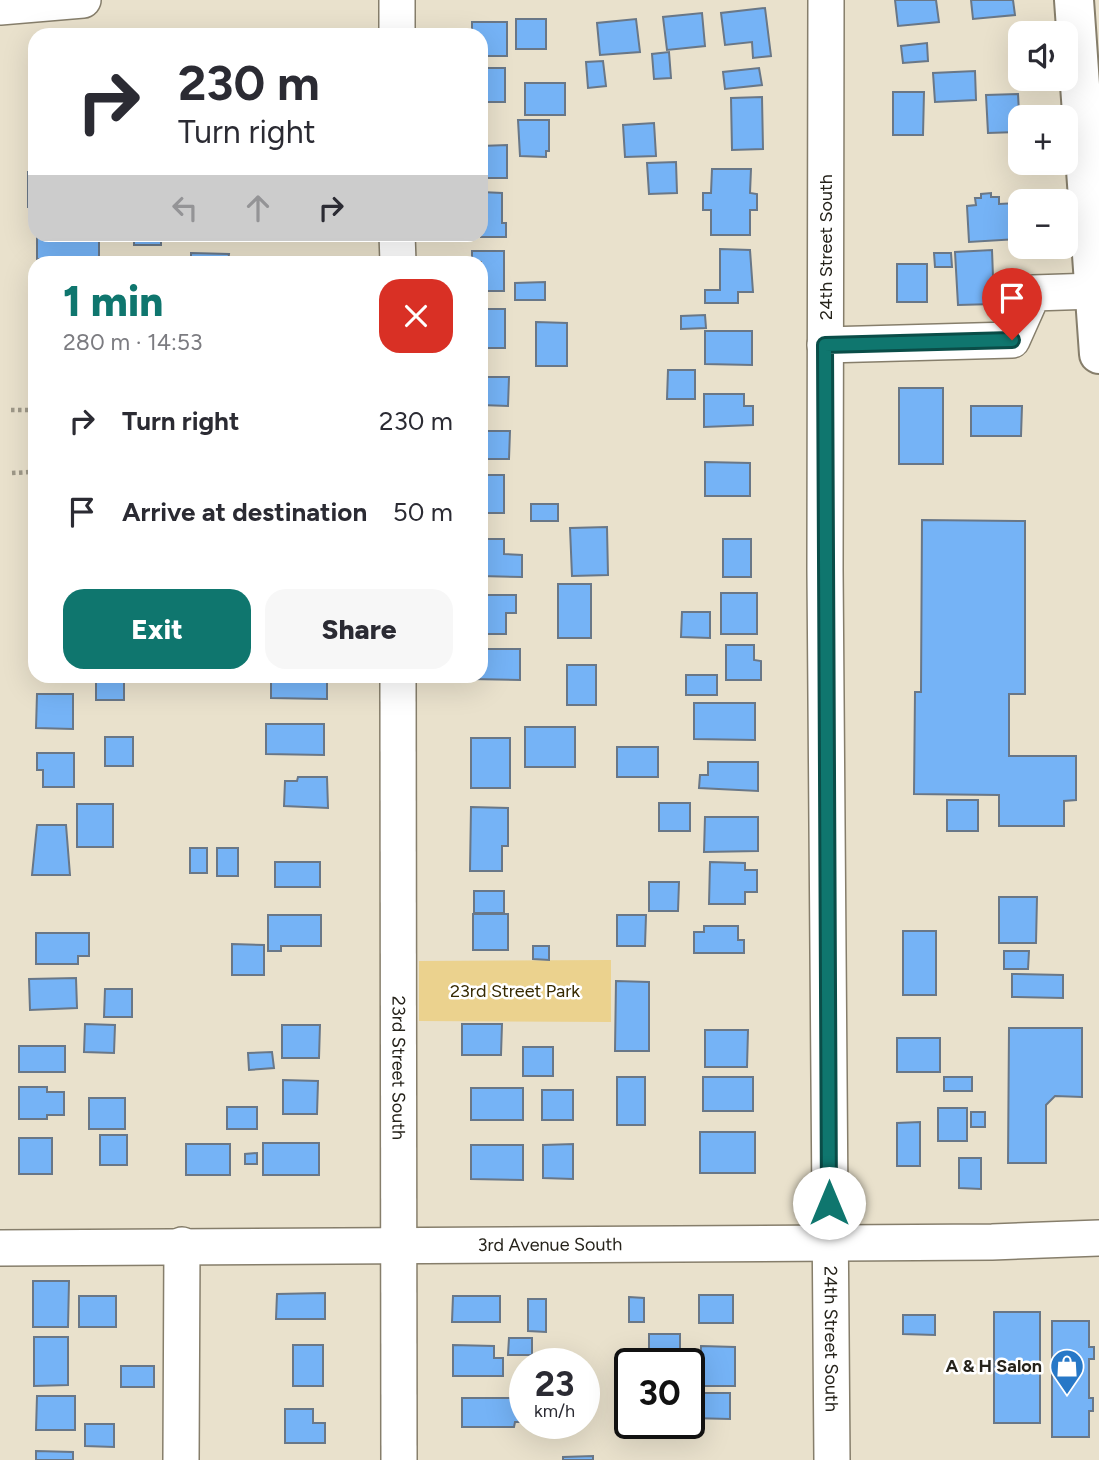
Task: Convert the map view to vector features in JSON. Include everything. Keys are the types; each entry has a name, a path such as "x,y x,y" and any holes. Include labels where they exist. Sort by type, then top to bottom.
{"main road":[{"path":"1074,0 1099,354"}],"street":[{"path":"0,7 83,0"},
{"path":"397,0 397,28"},
{"name":"24th Street South","path":"826,0 825,345 832,1460"},
{"path":"825,345 1012,340 1033,293 1095,291"},
{"name":"23rd Street South","path":"398,683 399,1460"},
{"name":"3rd Avenue South","path":"0,1248 1099,1238"},
{"path":"181,1460 182,1245"}],"path":[{"path":"11,410 28,411"},
{"path":"12,473 28,472"}],"green space":[{"name":"23rd Street Park","path":"611,960 611,1022 419,1021 419,961"}],"building":[{"path":"895,0 936,0 939,22 898,26"},
{"path":"971,0 1013,0 1015,15 973,19"},
{"path":"765,8 771,56 753,58 752,42 725,45 721,13"},
{"path":"702,13 705,46 667,50 663,17"},
{"path":"516,19 546,19 546,49 516,49"},
{"path":"636,19 640,52 600,55 597,23"},
{"path":"472,22 507,22 507,56 488,56 488,28 472,28"},
{"path":"927,43 928,61 903,63 901,46"},
{"path":"669,52 671,78 654,79 652,54"},
{"path":"603,61 606,86 588,88 586,62"},
{"path":"488,68 505,68 505,102 488,102"},
{"path":"759,68 762,85 725,89 723,72"},
{"path":"975,71 976,100 935,102 933,73"},
{"path":"525,83 565,83 565,115 525,115"},
{"path":"893,92 924,92 923,135 893,135"},
{"path":"1018,94 1019,105 1008,105 1008,132 988,133 986,95"},
{"path":"762,97 763,149 732,150 731,98"},
{"path":"518,120 549,120 549,151 546,151 546,157 520,156"},
{"path":"654,123 656,156 625,157 623,125"},
{"path":"507,145 507,178 488,178 488,146"},
{"path":"676,162 677,193 649,194 647,163"},
{"path":"712,169 751,169 750,193 757,194 757,210 750,210 750,235 711,235 711,210 703,210 703,193 711,193"},
{"path":"488,192 502,193 502,223 506,223 506,237 488,237"},
{"path":"991,193 991,197 999,197 999,204 1008,204 1008,240 969,242 967,206 976,205 975,198 981,198 981,194"},
{"path":"37,242 99,242 99,256 37,256"},
{"path":"134,242 161,242 161,245 134,245"},
{"path":"720,249 750,250 753,292 738,292 738,303 705,303 705,290 720,290"},
{"path":"992,250 994,304 958,305 955,252"},
{"path":"472,251 504,251 504,291 488,291 488,256 472,256"},
{"path":"191,253 229,254 229,256 191,256"},
{"path":"934,253 951,253 952,267 935,267"},
{"path":"897,264 927,264 927,302 897,302"},
{"path":"545,282 545,300 515,300 515,283"},
{"path":"488,309 505,309 505,348 488,348"},
{"path":"705,315 706,328 681,329 681,316"},
{"path":"536,322 567,323 567,366 536,366"},
{"path":"705,331 752,331 752,365 705,364"},
{"path":"668,370 695,370 695,399 667,399"},
{"path":"488,377 509,377 508,406 488,405"},
{"path":"899,388 943,388 943,464 899,464"},
{"path":"704,394 744,394 744,406 753,406 753,425 704,427"},
{"path":"971,406 1022,406 1021,436 971,436"},
{"path":"488,431 510,431 509,459 488,459"},
{"path":"705,462 750,463 750,496 705,496"},
{"path":"488,475 504,475 504,513 488,513"},
{"path":"531,504 558,504 558,521 531,521"},
{"path":"922,520 1025,521 1025,694 1009,694 1009,756 1076,756 1076,800 1064,801 1064,826 999,826 999,795 914,794 915,692 921,692"},
{"path":"607,527 608,575 572,576 570,528"},
{"path":"488,539 504,539 504,554 522,555 522,577 488,576"},
{"path":"723,539 751,539 751,577 723,577"},
{"path":"558,584 591,584 591,638 558,638"},
{"path":"721,593 757,593 757,634 721,634"},
{"path":"488,595 516,595 516,613 506,613 506,634 488,634"},
{"path":"682,612 710,612 710,638 681,637"},
{"path":"726,645 754,645 754,660 761,661 761,680 726,680"},
{"path":"488,649 520,649 520,680 488,679"},
{"path":"567,665 596,665 596,705 567,705"},
{"path":"686,675 717,675 717,695 686,695"},
{"path":"96,683 124,683 124,700 96,700"},
{"path":"271,683 327,683 327,699 271,698"},
{"path":"37,694 73,694 73,729 36,728"},
{"path":"694,703 755,703 755,740 694,739"},
{"path":"266,724 324,724 324,755 266,754"},
{"path":"525,727 575,727 575,767 525,767"},
{"path":"105,737 133,737 133,766 105,766"},
{"path":"471,738 510,738 510,788 471,788"},
{"path":"617,747 658,747 658,777 617,777"},
{"path":"37,753 74,753 74,787 43,787 43,770 37,770"},
{"path":"708,762 758,762 758,791 699,788 700,775 708,775"},
{"path":"298,777 327,777 328,808 284,806 285,781 297,781"},
{"path":"947,800 978,800 978,831 947,831"},
{"path":"659,803 690,803 690,831 659,831"},
{"path":"77,804 113,804 113,847 77,847"},
{"path":"471,807 508,808 508,846 502,846 502,871 470,871"},
{"path":"705,817 758,817 758,851 704,852"},
{"path":"37,825 66,825 70,875 32,875"},
{"path":"190,848 207,848 207,873 190,873"},
{"path":"217,848 238,848 238,876 217,876"},
{"path":"275,862 320,862 320,887 275,887"},
{"path":"710,862 745,863 745,870 757,870 757,892 745,892 745,904 709,904"},
{"path":"649,882 679,882 678,911 649,911"},
{"path":"474,891 504,891 504,913 474,913"},
{"path":"999,897 1037,897 1036,943 999,943"},
{"path":"473,914 508,914 508,950 473,950"},
{"path":"268,915 321,915 321,946 281,946 281,951 268,951"},
{"path":"617,915 646,915 645,946 617,946"},
{"path":"704,926 738,926 738,940 744,940 744,953 694,953 694,932 704,932"},
{"path":"903,931 936,931 936,995 903,995"},
{"path":"36,933 89,933 89,956 78,956 78,964 36,964"},
{"path":"232,944 264,945 264,975 232,975"},
{"path":"533,946 549,946 549,960 533,959"},
{"path":"1004,951 1029,951 1028,969 1004,969"},
{"path":"1012,974 1063,975 1063,998 1012,997"},
{"path":"76,978 77,1008 30,1010 29,979"},
{"path":"616,981 649,982 649,1051 615,1051"},
{"path":"105,989 132,989 132,1017 104,1017"},
{"path":"85,1024 115,1025 114,1053 84,1052"},
{"path":"462,1024 502,1024 501,1055 462,1055"},
{"path":"282,1025 320,1025 319,1058 282,1058"},
{"path":"1009,1028 1082,1028 1082,1097 1055,1096 1046,1105 1046,1163 1008,1163"},
{"path":"705,1030 748,1030 747,1067 705,1067"},
{"path":"897,1038 940,1038 940,1072 897,1072"},
{"path":"19,1046 65,1046 65,1072 19,1072"},
{"path":"523,1047 553,1047 553,1076 523,1076"},
{"path":"272,1052 274,1068 249,1070 248,1053"},
{"path":"617,1077 645,1077 645,1125 617,1125"},
{"path":"703,1077 753,1077 753,1111 703,1111"},
{"path":"944,1077 972,1077 972,1091 944,1091"},
{"path":"283,1080 318,1081 317,1114 283,1114"},
{"path":"19,1087 47,1087 47,1092 64,1092 64,1115 47,1115 47,1119 19,1119"},
{"path":"471,1088 523,1088 523,1120 471,1120"},
{"path":"542,1090 573,1090 573,1120 542,1120"},
{"path":"89,1098 125,1098 125,1129 89,1129"},
{"path":"227,1107 257,1107 257,1129 227,1129"},
{"path":"938,1108 967,1108 967,1141 938,1141"},
{"path":"971,1112 985,1112 985,1127 971,1127"},
{"path":"920,1122 920,1166 897,1166 897,1123"},
{"path":"700,1132 755,1132 755,1173 700,1173"},
{"path":"100,1135 127,1135 127,1165 100,1165"},
{"path":"19,1138 52,1138 52,1174 19,1174"},
{"path":"263,1143 319,1143 319,1175 263,1175"},
{"path":"186,1144 230,1144 230,1175 186,1175"},
{"path":"573,1144 573,1179 543,1178 543,1145"},
{"path":"471,1145 523,1145 523,1180 471,1179"},
{"path":"257,1153 257,1164 245,1164 245,1154"},
{"path":"959,1158 981,1158 981,1189 959,1188"},
{"path":"33,1281 69,1281 68,1327 33,1327"},
{"path":"325,1293 325,1319 276,1319 277,1294"},
{"path":"699,1295 733,1295 733,1323 699,1323"},
{"path":"79,1296 116,1296 116,1327 79,1327"},
{"path":"453,1296 500,1296 500,1322 452,1322"},
{"path":"629,1297 644,1298 644,1322 629,1322"},
{"path":"528,1299 546,1299 546,1332 528,1331"},
{"path":"994,1312 1040,1312 1040,1423 994,1423"},
{"path":"903,1315 935,1315 935,1335 903,1334"},
{"path":"1052,1321 1089,1321 1089,1347 1094,1347 1094,1359 1089,1359 1089,1398 1093,1398 1093,1411 1089,1411 1089,1437 1052,1437"},
{"path":"649,1334 680,1334 680,1348 649,1348"},
{"path":"34,1337 68,1337 68,1385 34,1386"},
{"path":"509,1338 532,1338 532,1348 509,1348 508,1355"},
{"path":"293,1345 323,1345 323,1386 293,1386"},
{"path":"453,1345 494,1346 494,1358 503,1358 503,1376 453,1376"},
{"path":"735,1347 735,1386 705,1386 705,1348 701,1348"},
{"path":"121,1366 154,1366 154,1387 121,1387"},
{"path":"705,1393 730,1393 730,1419 705,1418"},
{"path":"37,1396 75,1396 75,1430 36,1430"},
{"path":"462,1398 509,1398 509,1427 462,1427"},
{"path":"285,1409 313,1409 313,1423 325,1423 325,1443 285,1443"},
{"path":"85,1424 114,1424 114,1447 85,1446"},
{"path":"36,1451 73,1452 73,1460 36,1460"},
{"path":"593,1456 593,1460 563,1460 563,1457"}],"place":[{"name":"A & H Salon","path":"1067,1396"}],"route":[{"path":"829,1203 825,345 1012,340"}]}
